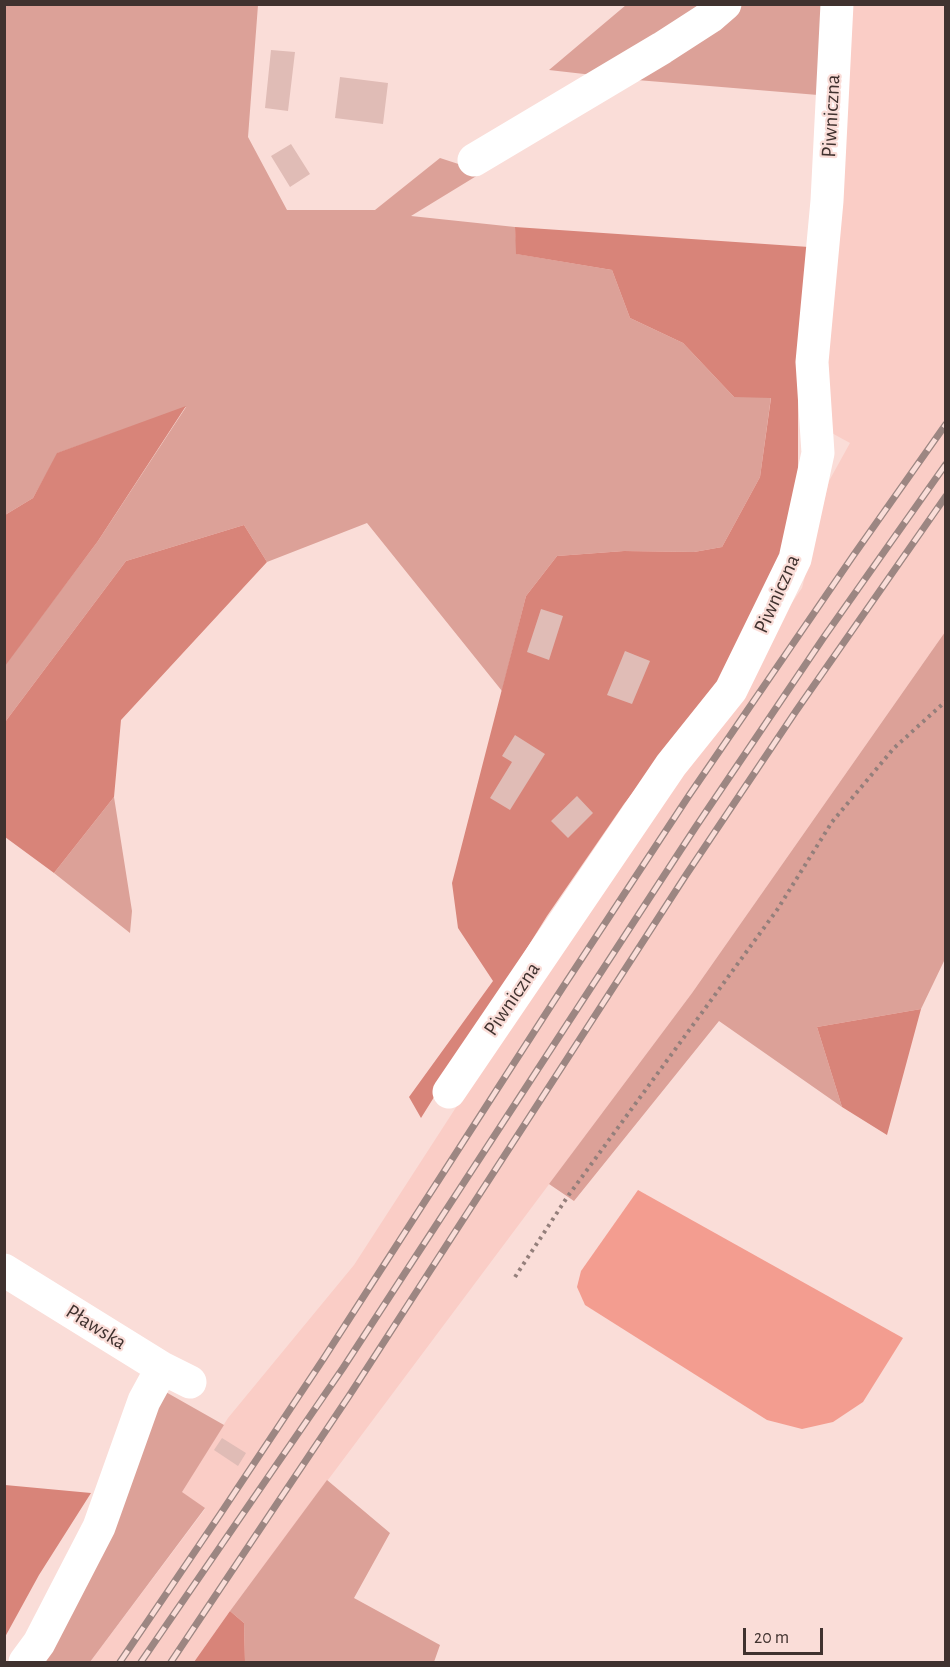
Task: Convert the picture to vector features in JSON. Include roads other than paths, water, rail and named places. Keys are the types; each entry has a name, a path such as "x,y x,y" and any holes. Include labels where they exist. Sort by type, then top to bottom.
{"street":[{"path":"474,160 662,48 726,4"},
{"name":"Piwniczna","path":"449,1092 671,765 731,690 795,559 818,453 812,362 826,201 837,4"},
{"name":"Pławska","path":"4,1270 176,1375 144,1401 99,1527 39,1642 26,1662"}],"railway":[{"path":"120,1662 324,1358 688,797 946,424"},
{"path":"141,1662 343,1368 695,828 824,637 946,464"},
{"path":"171,1662 349,1396 686,875 796,711 946,496"}]}
